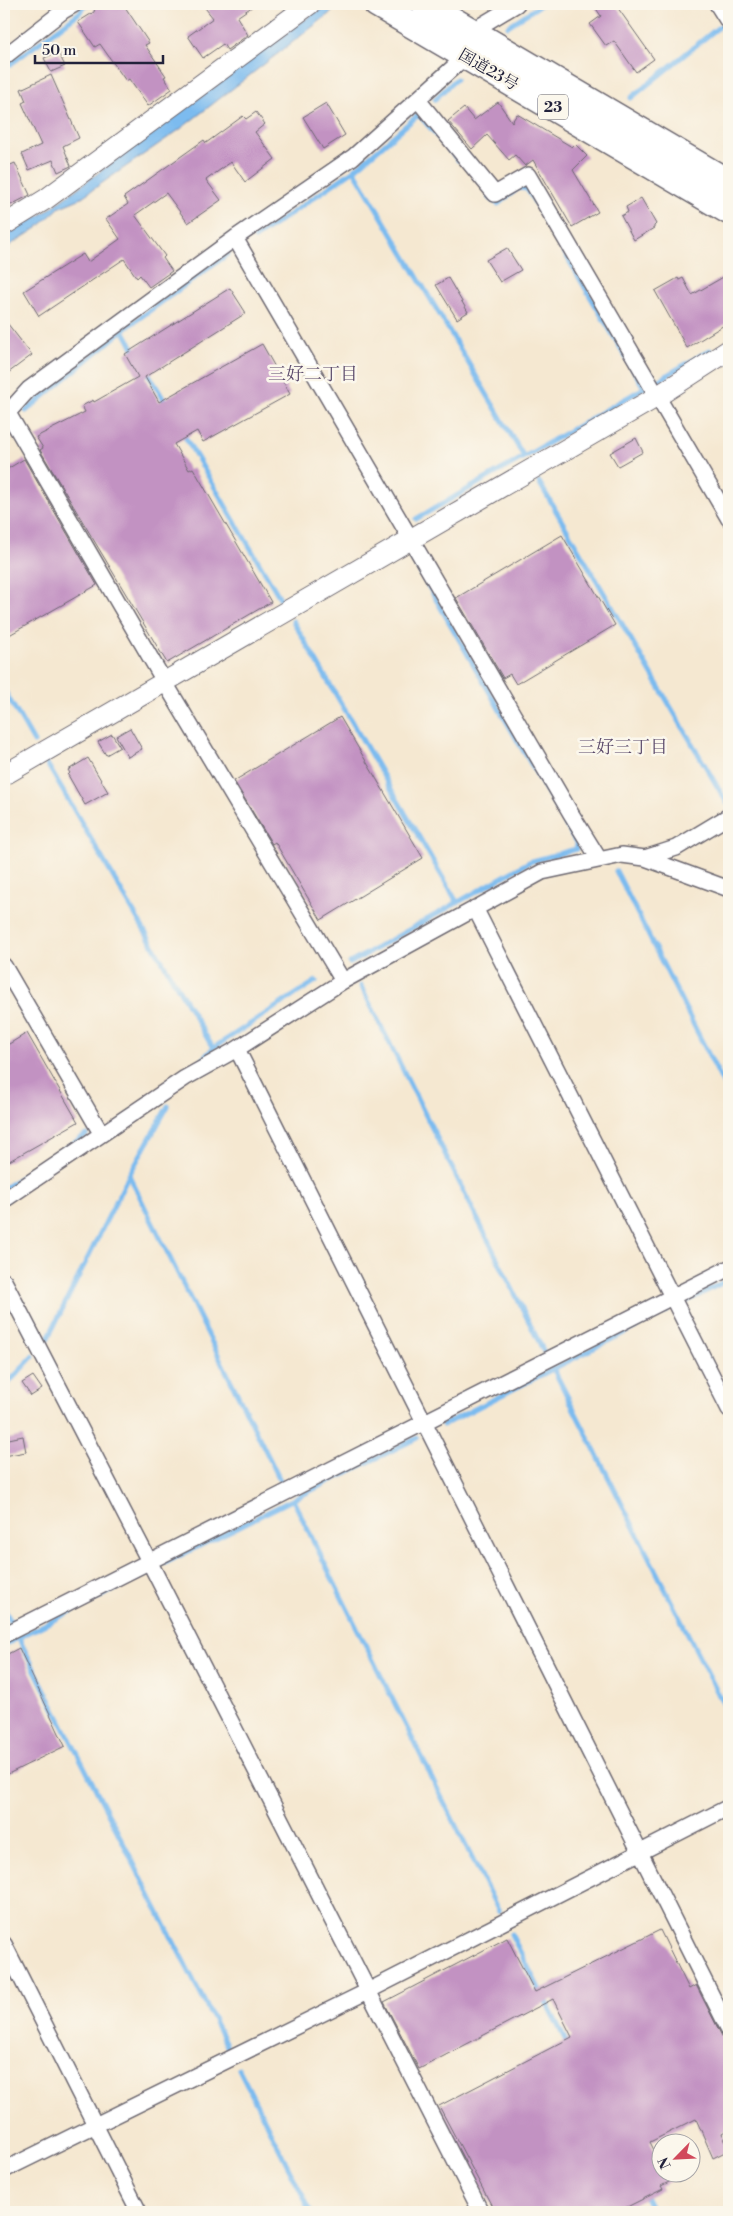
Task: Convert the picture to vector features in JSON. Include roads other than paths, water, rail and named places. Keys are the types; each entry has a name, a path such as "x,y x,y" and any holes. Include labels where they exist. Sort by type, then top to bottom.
{"highway":[{"name":"国道23号","path":"377,4 729,211"},
{"name":"国道23号","path":"425,4 729,183"}],"street":[{"path":"4,225 46,199 310,4"},
{"path":"472,31 517,4"},
{"path":"717,4 729,23"},
{"path":"4,57 63,6"},
{"path":"343,981 6,415 28,389 235,238 353,157 466,56"},
{"path":"418,100 496,194 528,175 729,519"},
{"path":"235,238 599,859"},
{"path":"4,775 658,396 729,350"},
{"path":"645,858 676,848 729,816"},
{"path":"4,1200 185,1078 237,1050 343,981 542,872 622,855 645,858 729,889"},
{"path":"475,908 729,1409"},
{"path":"4,966 101,1133"},
{"path":"237,1050 729,2030"},
{"path":"4,1635 729,1268"},
{"path":"4,1281 481,2212"},
{"path":"4,2170 368,1991 729,1807"},
{"path":"4,1944 139,2212"}],"water":[{"path":"331,4 342,4 179,130 79,199 60,207 37,228 4,249 4,237 47,211 314,13"}],"waterway":[{"path":"4,69 79,13 87,4"},
{"path":"508,26 542,4"},
{"path":"727,4 729,8"},
{"path":"631,98 720,26"},
{"path":"435,99 456,79"},
{"path":"255,238 354,170 417,116 421,117 458,160"},
{"path":"354,170 524,457"},
{"path":"416,519 644,388 527,189 518,188 498,204 489,197"},
{"path":"26,411 123,330 228,254"},
{"path":"123,330 136,353"},
{"path":"659,380 710,350"},
{"path":"146,369 167,405"},
{"path":"182,432 280,598"},
{"path":"539,482 727,803"},
{"path":"350,963 529,862 576,849 577,844 411,556"},
{"path":"293,621 457,902"},
{"path":"4,690 34,742"},
{"path":"46,762 213,1048"},
{"path":"616,871 729,1095"},
{"path":"200,1062 213,1048 316,981"},
{"path":"361,986 544,1352"},
{"path":"47,1340 129,1175 168,1106"},
{"path":"4,1188 86,1135"},
{"path":"129,1175 283,1486"},
{"path":"686,1302 729,1279"},
{"path":"443,1425 667,1311"},
{"path":"4,1388 33,1356"},
{"path":"553,1368 729,1715"},
{"path":"165,1563 417,1438"},
{"path":"293,1500 499,1912"},
{"path":"4,1645 147,1573"},
{"path":"4,1608 12,1624"},
{"path":"18,1637 228,2048"},
{"path":"511,1934 568,2045"},
{"path":"239,2069 311,2212"},
{"path":"643,2193 653,2212"}],"district":[{"name":"三好二丁目","path":"313,374"},
{"name":"三好三丁目","path":"623,747"}]}
